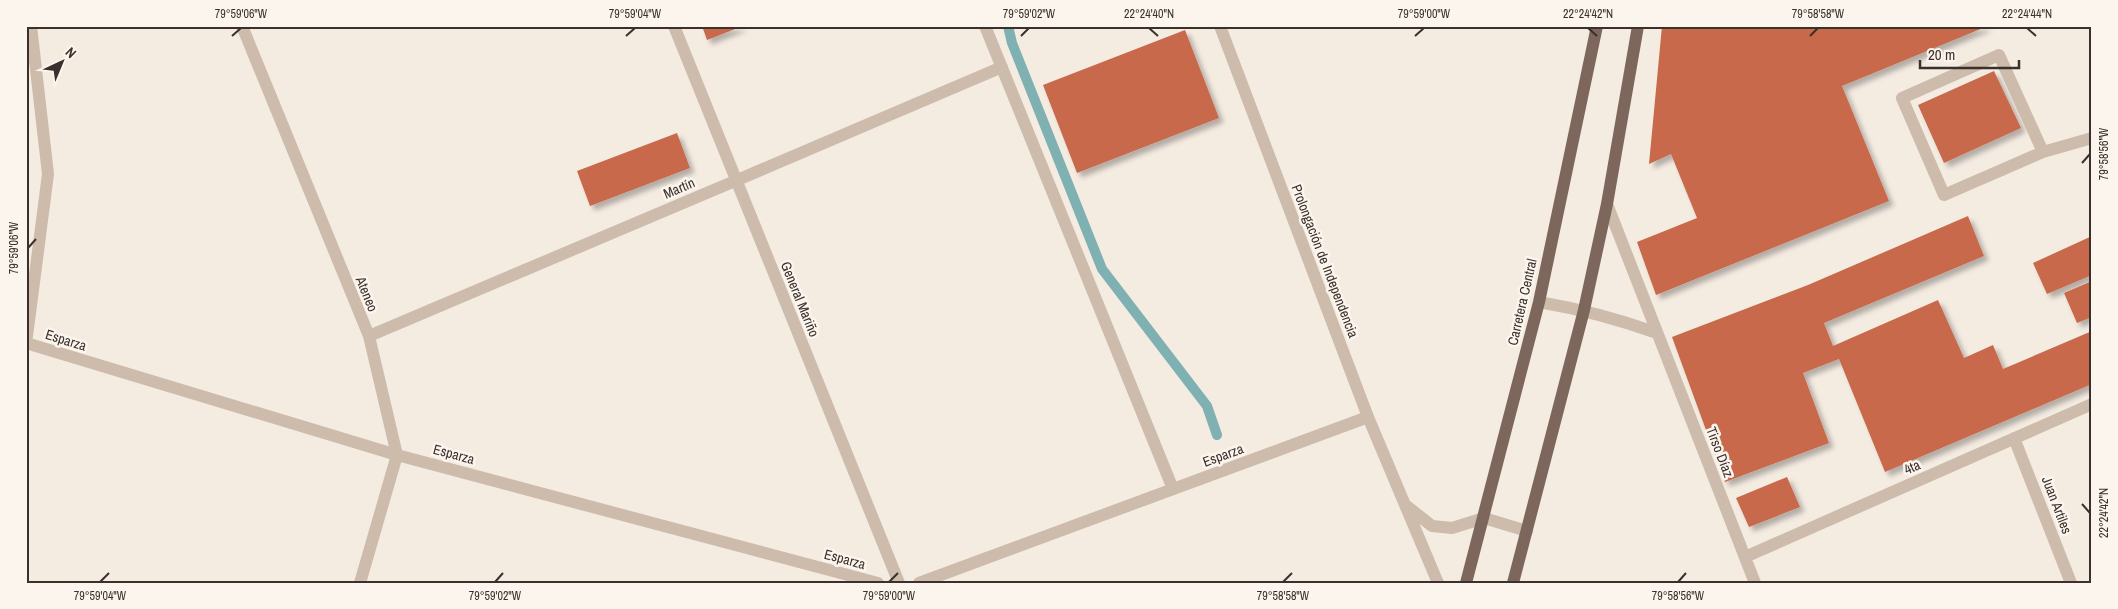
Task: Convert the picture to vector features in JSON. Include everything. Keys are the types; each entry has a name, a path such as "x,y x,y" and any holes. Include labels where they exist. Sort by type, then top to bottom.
{"main road":[{"name":"Carretera Central","path":"1466,583 1539,302 1597,26"},
{"path":"1513,583 1584,310 1606,204 1638,26"}],"street":[{"path":"26,344 48,174 31,26"},
{"name":"Ateneo","path":"242,26 368,336 397,454 360,583"},
{"name":"General Mariño","path":"674,26 899,583"},
{"path":"985,26 1173,489"},
{"name":"Prolongación de Independencia","path":"1220,26 1368,417 1438,583"},
{"path":"2042,152 2000,55 1902,98 1944,195 2042,152 2092,138"},
{"name":"Martín","path":"368,336 1002,67"},
{"name":"Tirso Díaz","path":"1606,204 1755,583"},
{"path":"1539,302 1617,318 1657,333"},
{"name":"Esparza","path":"26,344 397,454 878,583"},
{"name":"4ta","path":"1745,557 2092,404"},
{"name":"Esparza","path":"919,583 1368,417"},
{"name":"Juan Artiles","path":"2014,438 2071,583"},
{"name":"Prolongación de Independencia","path":"1406,506 1432,526 1452,528 1484,518"},
{"path":"1484,518 1527,531"}],"building":[{"path":"702,26 743,26 707,40"},
{"path":"1662,26 1988,26 1842,86 1889,201 1656,295 1637,242 1697,218 1671,154 1649,164"},
{"path":"1185,30 1219,118 1077,173 1043,85"},
{"path":"1994,71 2021,128 1944,163 1918,105"},
{"path":"677,133 690,168 590,206 577,171"},
{"path":"1968,216 1984,256 1824,323 1833,346 1938,300 1964,358 1993,345 2003,369 2092,331 2092,384 1885,472 1839,359 1803,373 1829,443 1725,482 1672,337 1808,285"},
{"path":"2092,236 2092,275 2047,294 2033,263"},
{"path":"2092,281 2092,317 2077,323 2064,293"},
{"path":"1787,477 1800,507 1749,527 1736,498"}],"waterway":[{"path":"1008,26 1012,43 1102,269 1207,406 1217,435"}]}
